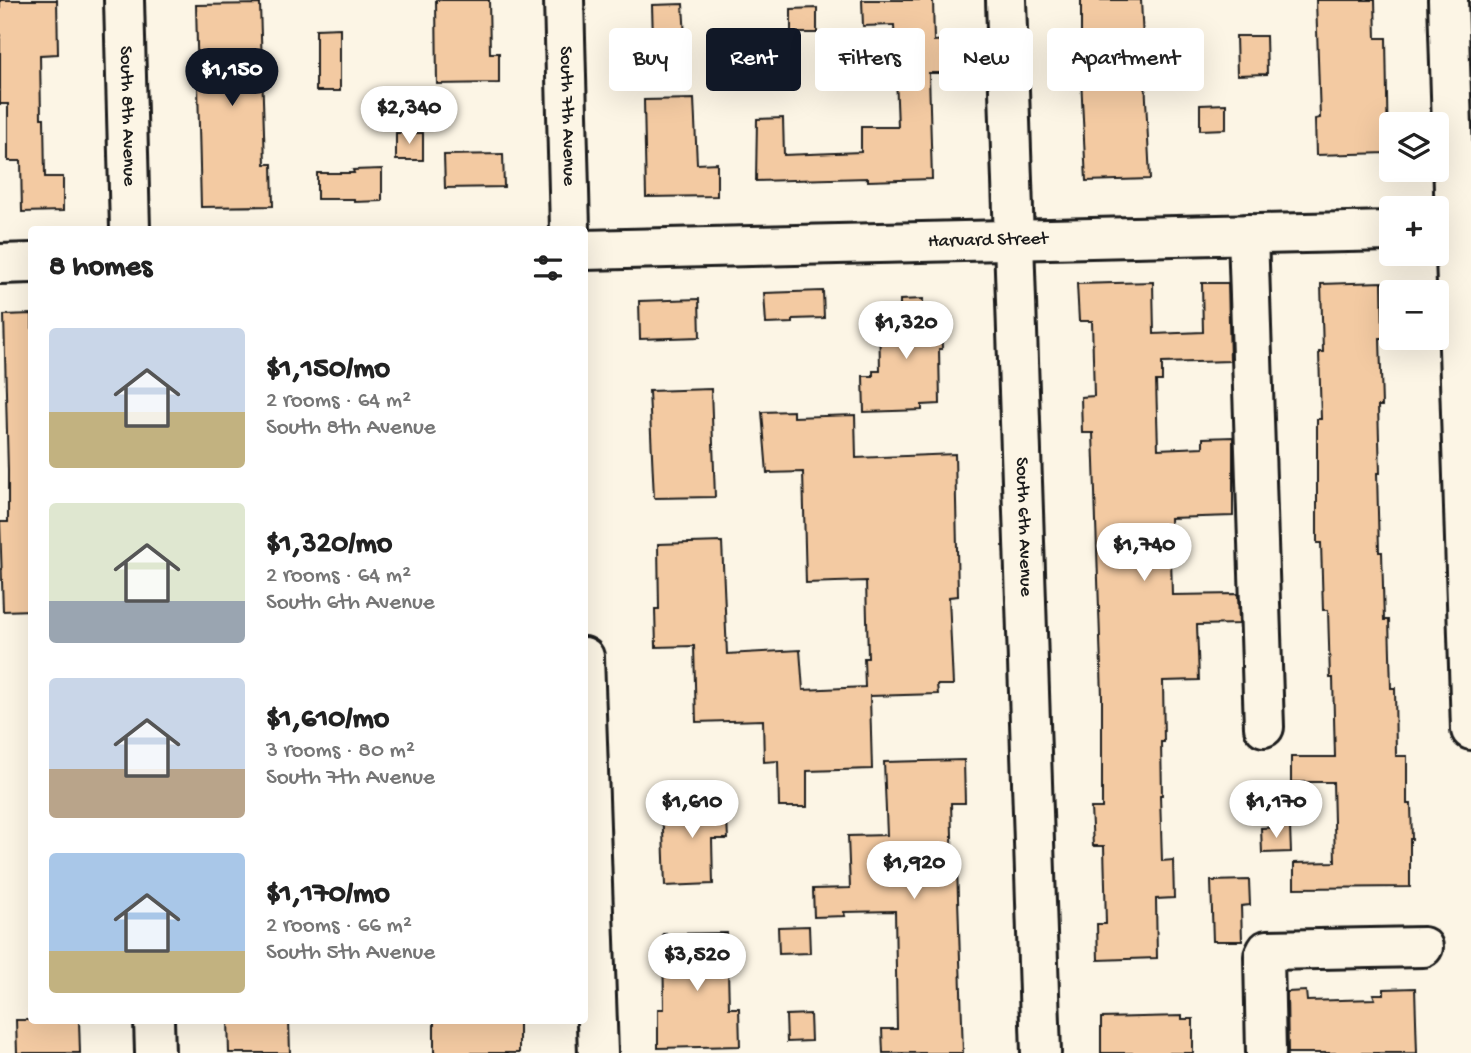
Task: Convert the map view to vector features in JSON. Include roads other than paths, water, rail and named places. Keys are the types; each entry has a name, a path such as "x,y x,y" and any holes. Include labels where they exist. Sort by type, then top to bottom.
{"street":[{"name":"South 8th Avenue","path":"124,0 130,226"},
{"name":"South 7th Avenue","path":"564,0 570,226"},
{"name":"South 6th Avenue","path":"1006,0 1041,1053"},
{"path":"1448,0 1471,730"},
{"name":"Harvard Street","path":"588,250 1379,231"},
{"path":"1248,234 1264,727"},
{"path":"0,264 28,263"},
{"path":"588,770 598,1053"},
{"path":"1266,1053 1264,956 1267,950 1423,947"},
{"path":"154,1024 155,1053"}]}
